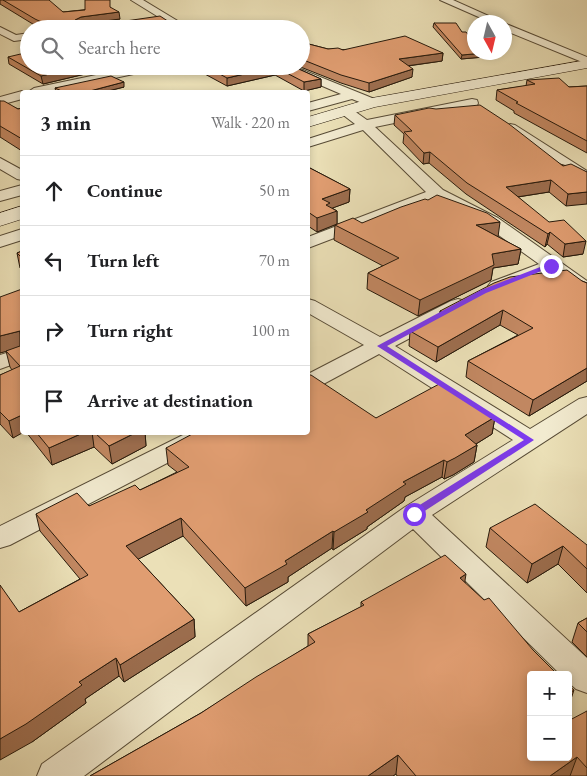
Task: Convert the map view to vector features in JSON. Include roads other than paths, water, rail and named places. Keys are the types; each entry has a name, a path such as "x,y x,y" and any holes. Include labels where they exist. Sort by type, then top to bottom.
{"main road":[{"path":"310,121 372,103 447,88 584,66"},
{"path":"0,220 20,213"}],"street":[{"path":"136,0 168,20"},
{"path":"444,0 480,15"},
{"path":"146,20 164,18"},
{"path":"0,30 14,38"},
{"path":"512,30 584,66"},
{"path":"0,41 20,37"},
{"path":"43,90 114,75"},
{"path":"304,75 372,103"},
{"path":"310,142 365,125 476,106 447,88"},
{"path":"310,106 353,95"},
{"path":"0,101 20,96"},
{"path":"345,111 365,125 437,193 492,222 587,290"},
{"path":"496,119 587,178"},
{"path":"0,162 20,175"},
{"path":"0,196 20,191"},
{"path":"310,242 437,193"},
{"path":"0,242 20,235"},
{"path":"310,382 479,294 551,266"},
{"path":"310,306 381,346 530,440"},
{"path":"0,363 20,355"},
{"path":"55,776 414,514 587,404"},
{"path":"0,538 203,435"},
{"path":"414,514 587,679"}]}
